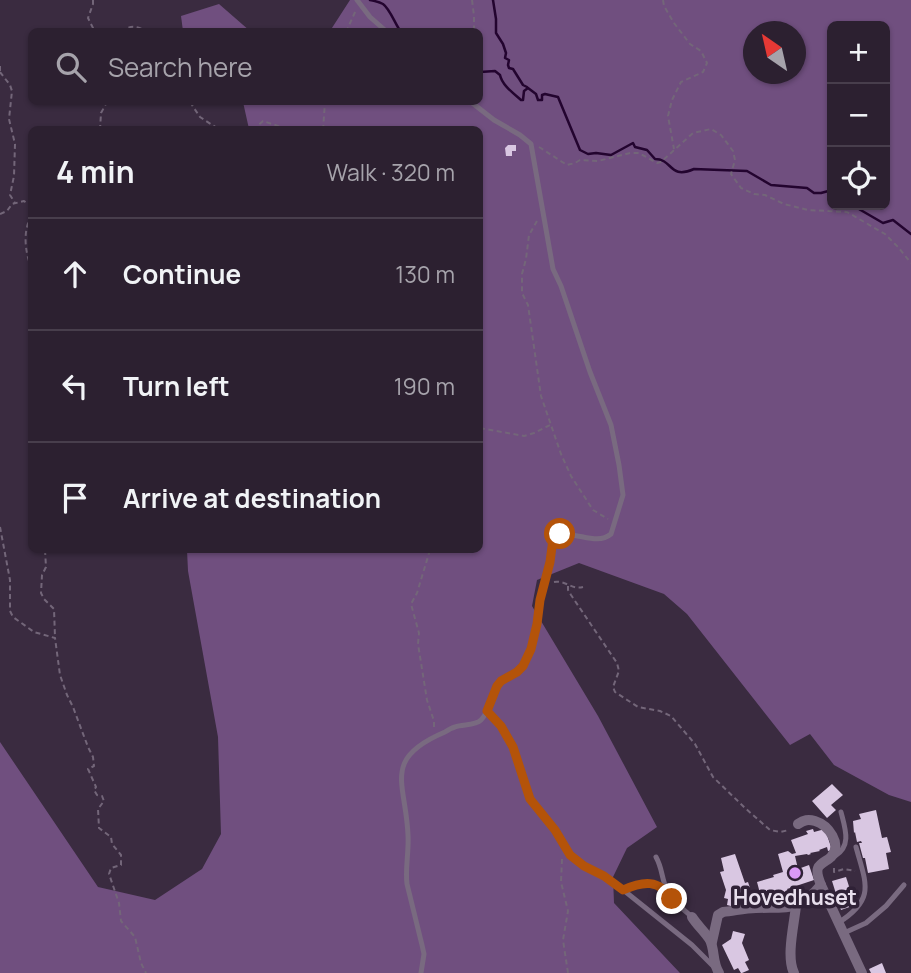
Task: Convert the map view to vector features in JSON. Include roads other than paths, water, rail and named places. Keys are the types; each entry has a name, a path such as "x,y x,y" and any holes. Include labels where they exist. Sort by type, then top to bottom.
{"street":[{"path":"799,824 808,820 816,821 830,830 835,842 833,860 819,866 817,872 862,973"},
{"path":"718,971 712,942 718,915 755,908 796,906 811,897 821,885"},
{"path":"794,973 791,955 796,906"},
{"path":"692,917 712,942"}],"lane":[{"path":"358,1 382,28"},
{"path":"421,973 424,954 407,884 408,835 402,768 408,756 433,736 456,726 482,720 497,686 517,672 527,660 537,624 553,539 560,534 601,540 611,534 622,495 611,425 553,269 532,148 528,141 475,105"},
{"path":"487,711 501,726 513,747 530,799 576,861 623,890 692,945 718,971"},
{"path":"833,860 847,841 841,812"},
{"path":"838,923 862,903 866,887 856,847"},
{"path":"656,857 662,867 668,893 692,917"},
{"path":"844,934 866,923 886,906 904,885"}],"waterway":[{"path":"370,0 386,6 399,28"},
{"path":"493,0 496,33 503,44 505,58 509,60 509,68 513,69 527,87"},
{"path":"483,72 495,71 508,89 521,100 528,88 536,94 538,100 542,100 542,95 545,94 558,97 580,150 588,154 611,155 633,143 635,147 647,150 655,159 665,162 675,171 747,171 771,185 807,188 814,193 827,191"},
{"path":"861,210 883,223 893,220 911,234"}],"place":[{"name":"Hovedhuset","path":"795,873"}]}
